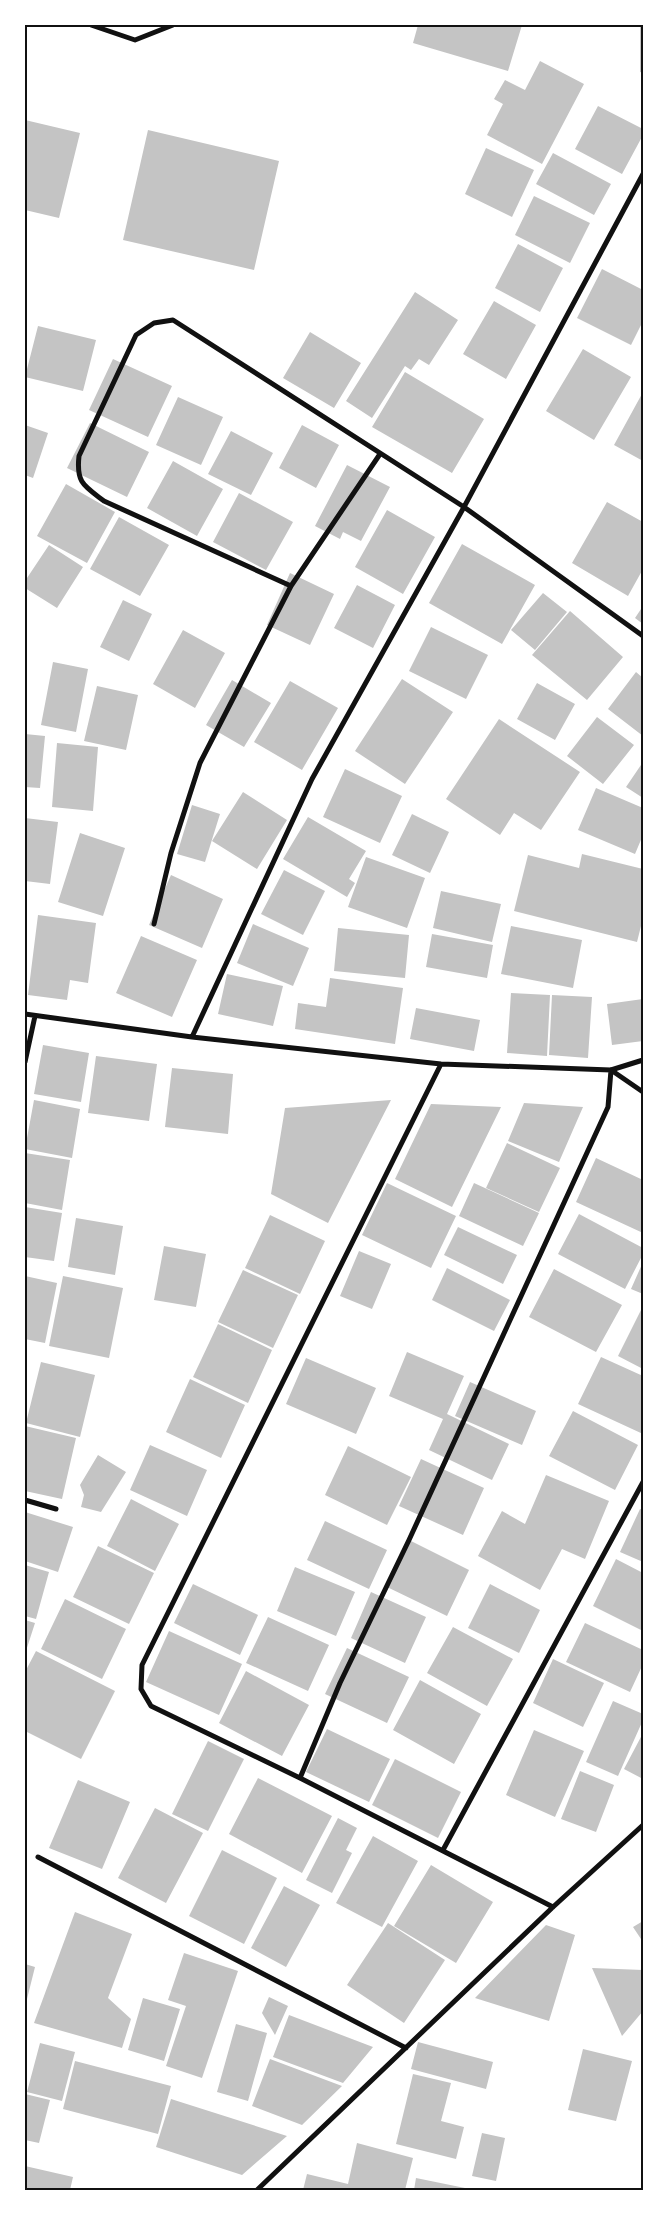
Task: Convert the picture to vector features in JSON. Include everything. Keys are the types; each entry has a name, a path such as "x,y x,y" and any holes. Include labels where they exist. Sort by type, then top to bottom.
{"street":[{"path":"91,25 135,40 173,25"},
{"path":"192,1037 312,779 464,507 643,174"},
{"path":"291,586 104,501 83,486 77,472 78,456 136,335 154,323 173,320 464,507 643,636"},
{"path":"154,924 170,853 200,763 291,586 380,454"},
{"path":"25,1014 192,1037 440,1064 611,1070 643,1060"},
{"path":"25,1062 35,1016"},
{"path":"440,1064 142,1665 140,1689 151,1706 300,1778 553,1907"},
{"path":"611,1070 643,1092"},
{"path":"300,1778 340,1683 409,1540 608,1107 611,1070"},
{"path":"443,1850 643,1482"},
{"path":"25,1500 56,1509"},
{"path":"257,2190 553,1907 643,1825"},
{"path":"38,1857 406,2048"}],"building":[{"path":"418,25 522,25 508,71 413,43"},
{"path":"640,25 643,25 643,73 640,72"},
{"path":"540,61 584,84 542,164 487,135 503,104 494,99 505,80 525,90"},
{"path":"598,106 643,129 643,135 622,174 575,149"},
{"path":"25,120 80,133 59,218 25,210"},
{"path":"148,130 279,161 254,270 123,240"},
{"path":"486,148 534,170 512,217 465,194"},
{"path":"553,153 611,184 594,215 536,184"},
{"path":"534,196 590,223 570,263 515,235"},
{"path":"518,244 563,268 540,312 495,288"},
{"path":"602,269 643,290 643,321 631,345 577,318"},
{"path":"415,292 458,320 429,365 419,359 411,370 405,366 372,418 346,401"},
{"path":"494,301 536,325 506,379 463,354"},
{"path":"38,326 96,340 83,391 25,377"},
{"path":"310,332 361,363 334,408 283,378"},
{"path":"583,349 631,377 594,440 546,411"},
{"path":"113,359 172,386 148,437 89,410"},
{"path":"405,372 484,419 452,473 372,427"},
{"path":"643,392 643,461 614,445"},
{"path":"178,397 223,417 201,465 156,445"},
{"path":"90,423 149,452 127,497 67,468"},
{"path":"25,425 48,433 33,478 25,475"},
{"path":"302,425 339,445 316,488 279,468"},
{"path":"231,431 273,453 251,495 208,474"},
{"path":"173,461 223,489 197,536 147,508"},
{"path":"347,465 390,487 361,541 343,532 340,539 315,526"},
{"path":"66,484 115,512 87,563 37,536"},
{"path":"239,493 293,522 266,570 213,542"},
{"path":"607,502 643,522 643,569 628,596 572,563"},
{"path":"387,510 435,537 403,594 355,567"},
{"path":"119,517 169,545 140,596 90,569"},
{"path":"462,544 535,585 502,644 429,603"},
{"path":"49,545 83,567 57,608 25,588 25,581"},
{"path":"290,573 334,594 310,645 267,625"},
{"path":"357,585 395,605 373,648 334,628"},
{"path":"543,593 567,612 535,650 511,630"},
{"path":"123,600 152,614 129,661 100,647"},
{"path":"643,606 643,624 635,618"},
{"path":"570,611 623,657 587,700 532,655"},
{"path":"431,627 488,655 466,699 409,671"},
{"path":"183,630 225,653 195,708 153,684"},
{"path":"53,662 88,669 76,732 41,725"},
{"path":"636,672 643,678 643,736 608,709"},
{"path":"402,679 453,712 405,784 355,751"},
{"path":"232,680 271,703 244,747 206,725"},
{"path":"290,681 338,708 302,770 254,742"},
{"path":"537,683 575,704 555,740 517,719"},
{"path":"97,686 138,695 126,750 84,741"},
{"path":"597,717 634,745 603,784 567,756"},
{"path":"499,719 580,772 541,830 514,813 500,835 446,799"},
{"path":"25,734 45,736 40,788 25,787"},
{"path":"57,743 98,747 93,811 52,807"},
{"path":"643,762 643,798 626,787"},
{"path":"345,769 402,796 380,843 323,817"},
{"path":"596,788 643,808 643,835 635,854 578,830"},
{"path":"243,792 287,820 257,869 212,841"},
{"path":"192,805 220,814 205,862 177,854"},
{"path":"412,814 449,832 430,873 392,855"},
{"path":"308,817 366,851 349,879 355,883 347,897 283,859"},
{"path":"25,818 58,822 50,884 25,881"},
{"path":"80,833 125,848 103,916 58,902"},
{"path":"582,854 643,869 643,918 637,942 514,911 528,855 579,868"},
{"path":"366,857 425,878 407,928 348,907"},
{"path":"284,870 325,891 303,935 261,914"},
{"path":"171,875 223,899 202,948 149,925"},
{"path":"441,891 501,904 492,942 433,928"},
{"path":"38,915 96,923 88,983 70,980 67,1000 28,995"},
{"path":"253,924 309,948 293,986 237,963"},
{"path":"511,926 582,940 573,988 501,974"},
{"path":"338,928 409,935 405,978 334,971"},
{"path":"432,934 493,945 487,978 426,967"},
{"path":"141,936 197,960 172,1017 116,993"},
{"path":"227,974 283,986 273,1026 218,1014"},
{"path":"330,978 403,988 395,1044 295,1029 298,1003 326,1007"},
{"path":"511,993 550,995 547,1056 507,1053"},
{"path":"552,995 592,997 588,1058 549,1055"},
{"path":"643,999 643,1041 612,1045 607,1004"},
{"path":"416,1008 480,1020 474,1051 410,1039"},
{"path":"43,1045 89,1053 81,1102 34,1094"},
{"path":"96,1056 157,1064 149,1121 88,1113"},
{"path":"172,1068 233,1074 228,1134 165,1127"},
{"path":"34,1100 80,1109 72,1158 25,1149"},
{"path":"391,1100 328,1223 271,1194 285,1108"},
{"path":"524,1103 583,1107 559,1162 508,1141"},
{"path":"431,1104 501,1107 452,1207 395,1179"},
{"path":"507,1143 560,1168 539,1212 486,1188"},
{"path":"25,1153 70,1160 62,1210 25,1203"},
{"path":"596,1158 643,1180 643,1233 576,1202"},
{"path":"387,1183 456,1216 431,1268 362,1235"},
{"path":"474,1183 539,1213 523,1246 459,1216"},
{"path":"25,1207 62,1213 54,1261 25,1257"},
{"path":"579,1214 643,1248 643,1254 625,1289 558,1254"},
{"path":"270,1215 325,1241 300,1294 245,1268"},
{"path":"76,1218 123,1226 115,1275 68,1267"},
{"path":"458,1227 517,1255 503,1284 444,1255"},
{"path":"164,1246 206,1254 196,1307 154,1300"},
{"path":"359,1251 391,1264 372,1309 340,1296"},
{"path":"643,1262 643,1294 631,1289"},
{"path":"447,1268 510,1300 494,1331 432,1300"},
{"path":"554,1269 622,1305 596,1352 529,1317"},
{"path":"243,1270 298,1295 273,1348 218,1322"},
{"path":"25,1276 57,1283 45,1343 25,1339"},
{"path":"63,1276 123,1288 109,1358 49,1346"},
{"path":"643,1306 643,1369 618,1356"},
{"path":"218,1324 272,1350 248,1403 193,1377"},
{"path":"407,1352 464,1376 447,1414 509,1444 492,1480 429,1450 443,1419 389,1396"},
{"path":"601,1357 643,1376 643,1434 578,1404"},
{"path":"306,1358 376,1388 356,1434 286,1404"},
{"path":"41,1362 95,1375 80,1437 26,1423"},
{"path":"190,1379 245,1405 221,1458 166,1432"},
{"path":"470,1382 536,1411 522,1445 455,1416"},
{"path":"573,1411 638,1445 615,1490 549,1456"},
{"path":"25,1426 76,1438 62,1499 25,1491"},
{"path":"150,1445 207,1470 187,1516 130,1490"},
{"path":"348,1446 411,1477 387,1525 325,1495"},
{"path":"98,1455 126,1472 101,1512 81,1507 84,1495 80,1485"},
{"path":"421,1459 484,1488 463,1535 399,1506"},
{"path":"546,1475 609,1501 585,1559 562,1549 540,1590 478,1556 502,1511 525,1524"},
{"path":"131,1499 179,1524 155,1571 107,1546"},
{"path":"640,1509 643,1510 643,1562 620,1552"},
{"path":"25,1512 73,1527 58,1572 25,1561"},
{"path":"325,1521 387,1550 369,1589 307,1560"},
{"path":"409,1540 469,1570 447,1616 387,1587"},
{"path":"98,1546 154,1573 129,1624 73,1597"},
{"path":"616,1559 643,1573 643,1631 593,1606"},
{"path":"25,1565 49,1572 36,1619 25,1616"},
{"path":"295,1567 355,1592 336,1636 277,1611"},
{"path":"193,1584 258,1615 240,1655 174,1623"},
{"path":"490,1584 540,1610 519,1653 468,1628"},
{"path":"371,1592 426,1617 405,1663 351,1638"},
{"path":"65,1599 126,1629 102,1679 41,1649"},
{"path":"268,1617 329,1645 308,1691 246,1663"},
{"path":"25,1620 35,1623 25,1654"},
{"path":"585,1623 643,1650 643,1664 630,1692 566,1662"},
{"path":"453,1627 513,1659 487,1706 427,1673"},
{"path":"169,1631 242,1664 219,1715 146,1682"},
{"path":"347,1648 409,1677 387,1723 325,1694"},
{"path":"36,1651 115,1691 81,1759 25,1731 25,1672"},
{"path":"553,1659 604,1683 583,1727 533,1703"},
{"path":"246,1671 309,1705 282,1756 219,1723"},
{"path":"420,1680 481,1714 454,1764 393,1730"},
{"path":"613,1701 643,1714 643,1720 618,1776 586,1762"},
{"path":"327,1729 390,1759 369,1802 306,1772"},
{"path":"534,1730 584,1751 555,1817 506,1795"},
{"path":"643,1733 643,1779 624,1769"},
{"path":"208,1741 244,1759 208,1831 172,1814"},
{"path":"395,1759 461,1792 438,1838 372,1805"},
{"path":"580,1771 614,1785 596,1832 561,1819"},
{"path":"258,1778 332,1816 302,1873 229,1834"},
{"path":"78,1780 130,1802 102,1869 49,1848"},
{"path":"155,1808 203,1833 166,1903 118,1878"},
{"path":"338,1818 357,1828 346,1850 352,1853 332,1893 306,1880"},
{"path":"373,1836 418,1861 382,1927 336,1903"},
{"path":"222,1850 277,1878 244,1944 189,1916"},
{"path":"431,1865 493,1902 456,1963 394,1926"},
{"path":"284,1886 320,1905 286,1967 251,1948"},
{"path":"75,1912 132,1934 108,1998 131,2019 122,2048 34,2023"},
{"path":"643,1921 643,1942 633,1927"},
{"path":"388,1923 445,1960 404,2023 347,1985"},
{"path":"546,1925 575,1935 549,2021 475,1998"},
{"path":"184,1953 238,1971 202,2078 166,2066 186,2006 168,2000"},
{"path":"25,1964 35,1967 26,2003 25,2003"},
{"path":"592,1968 643,1970 643,2011 622,2036"},
{"path":"269,1997 288,2006 275,2035 262,2013"},
{"path":"143,1998 180,2009 164,2061 128,2050"},
{"path":"289,2015 373,2047 343,2083 273,2057"},
{"path":"236,2024 267,2033 248,2101 217,2092"},
{"path":"418,2042 493,2062 486,2089 411,2069"},
{"path":"40,2043 75,2052 62,2101 27,2092"},
{"path":"583,2049 632,2061 616,2121 568,2110"},
{"path":"270,2059 342,2086 302,2125 252,2106"},
{"path":"75,2061 171,2086 158,2134 63,2109"},
{"path":"413,2074 451,2083 441,2121 464,2127 456,2159 396,2144"},
{"path":"25,2094 50,2100 39,2143 25,2140"},
{"path":"171,2099 287,2136 242,2175 156,2147"},
{"path":"482,2133 505,2138 496,2181 472,2176"},
{"path":"357,2143 413,2158 405,2190 303,2190 307,2174 348,2184"},
{"path":"25,2166 73,2177 70,2190 25,2190"},
{"path":"416,2178 465,2188 465,2190 414,2190"}]}
